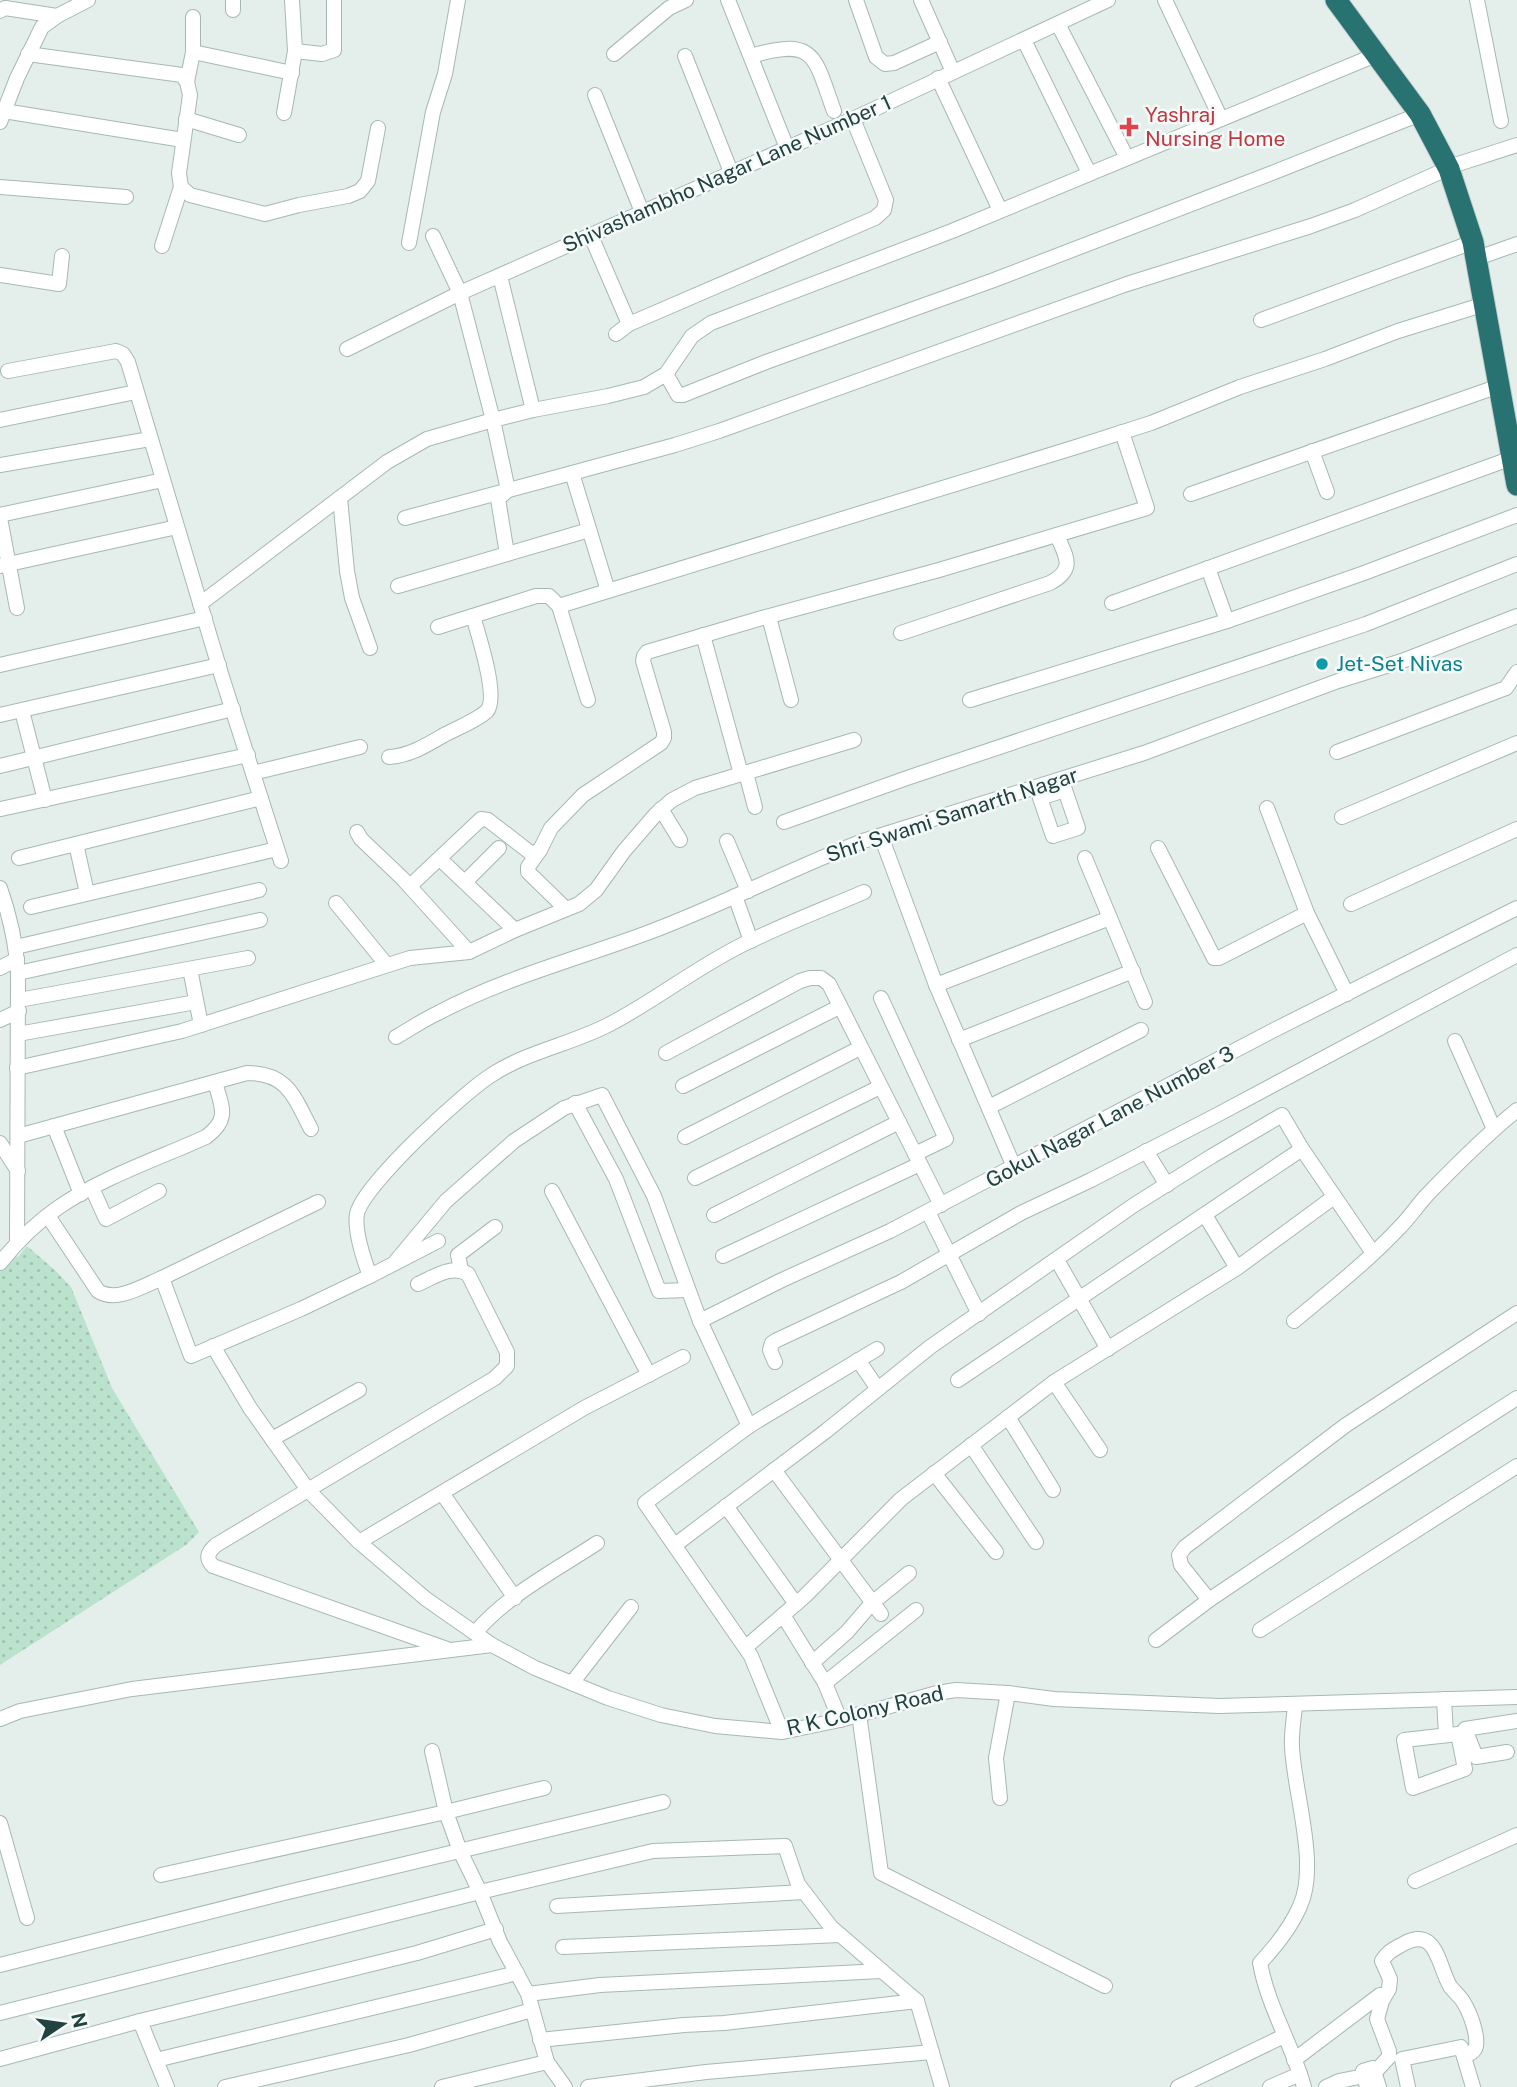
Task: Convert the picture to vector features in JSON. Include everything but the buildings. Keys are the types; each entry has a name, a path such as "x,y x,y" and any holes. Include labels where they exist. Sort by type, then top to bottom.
{"highway":[{"path":"1336,0 1378,54 1454,166"},
{"path":"1351,0 1425,101 1477,217 1485,304 1517,485"},
{"path":"1479,249 1517,432"}],"street":[{"path":"88,0 71,4 42,27 2,116 183,140"},
{"path":"284,113 295,51 292,0"},
{"path":"295,51 322,54 334,50 334,0"},
{"path":"409,243 433,112 445,74 458,0"},
{"path":"614,54 669,8 686,0"},
{"path":"728,0 788,148"},
{"path":"856,0 876,57 885,64 894,63 940,41"},
{"path":"921,0 953,72"},
{"name":"Shivashambho Nagar Lane Number 1","path":"347,349 460,293 853,119 1108,0"},
{"path":"1165,0 1221,119"},
{"path":"1477,0 1501,121"},
{"path":"0,11 5,8 57,16"},
{"path":"187,82 193,52 193,17"},
{"path":"1058,24 1127,158"},
{"path":"1024,40 1089,173"},
{"path":"751,56 786,48 808,54 817,63 834,111"},
{"path":"193,52 292,73"},
{"path":"29,54 182,75 187,82 190,95 179,173 181,187 162,246"},
{"path":"0,665 202,611 387,461 427,439 533,410 644,387 666,374 692,336 711,323 1000,210 1378,54"},
{"path":"685,56 732,172"},
{"path":"938,78 1000,210"},
{"path":"595,96 642,212"},
{"path":"666,374 678,395 683,395 766,362 994,280 1420,114"},
{"path":"186,119 239,135"},
{"path":"616,334 629,324 874,218 884,210 886,200 853,119"},
{"path":"181,187 190,195 265,214 348,196 360,191 368,181 379,128"},
{"path":"405,518 708,434 1127,284 1311,226 1355,210 1454,166 1517,145"},
{"path":"0,187 126,197"},
{"path":"433,236 460,293 494,420 508,490"},
{"path":"591,236 629,324"},
{"path":"1261,320 1479,249 1517,244"},
{"path":"0,275 59,284 62,256"},
{"path":"500,276 533,410"},
{"path":"559,606 1122,432 1398,331 1485,304"},
{"path":"8,371 116,351 123,354 128,362 202,611 279,855 31,907"},
{"path":"1191,494 1499,386"},
{"path":"0,420 136,392"},
{"path":"566,909 528,872 528,867 551,828 583,794 661,743 664,738 644,656 653,650 703,635 939,570 1147,508 1122,432"},
{"path":"0,466 150,439"},
{"path":"1312,451 1327,492"},
{"path":"1112,603 1512,458"},
{"path":"572,472 608,591"},
{"path":"17,608 4,565 0,516 163,480"},
{"path":"508,490 498,499 508,554"},
{"path":"340,498 352,598 370,648"},
{"path":"970,700 1227,621 1517,515"},
{"path":"4,565 177,527"},
{"path":"398,586 589,530"},
{"path":"901,633 1050,583 1062,576 1067,560 1057,535"},
{"path":"784,822 1354,628 1517,564"},
{"path":"1208,568 1227,621"},
{"path":"438,627 543,595 554,599 559,606 588,700"},
{"path":"390,757 400,756 432,742 479,716 490,705 490,685 473,616"},
{"name":"Shri Swami Samarth Nagar","path":"396,1037 483,992 648,933 824,856 881,836 1063,784 1338,681 1402,661 1517,616"},
{"path":"769,617 791,701"},
{"path":"703,635 755,807"},
{"path":"0,715 219,665"},
{"path":"1337,752 1506,688 1517,672"},
{"path":"0,766 233,709"},
{"path":"22,711 45,800"},
{"path":"17,1068 201,1025 386,964 411,958 469,952 579,904 596,890 624,851 672,800 695,788 854,740"},
{"path":"1342,817 1517,743"},
{"path":"253,773 360,747"},
{"path":"1,809 248,755"},
{"path":"19,858 261,798"},
{"path":"1267,808 1307,914 1347,994"},
{"path":"661,809 680,840"},
{"path":"410,886 481,819 488,820 532,854 540,850"},
{"path":"1351,904 1517,829"},
{"path":"357,832 469,952"},
{"path":"881,836 936,985 1014,1167"},
{"path":"727,841 742,893 751,941"},
{"path":"76,844 88,894"},
{"path":"465,882 499,848"},
{"path":"1158,848 1214,958 1219,958 1307,914"},
{"path":"1085,858 1145,1002"},
{"path":"440,859 515,930"},
{"path":"0,888 7,907 17,960 17,1243"},
{"path":"0,968 17,960 259,890"},
{"path":"370,1276 360,1245 357,1214 369,1191 457,1102 492,1074 535,1053 609,1024 681,979 751,941 864,892"},
{"path":"336,903 386,964"},
{"name":"Gokul Nagar Lane Number 3","path":"700,1321 782,1280 891,1231 1493,918 1517,908"},
{"path":"936,985 1110,918"},
{"path":"17,960 260,920"},
{"path":"775,1362 770,1350 772,1343 777,1340 901,1282 1021,1213 1146,1152 1517,955"},
{"path":"0,1020 19,1006 248,958"},
{"path":"190,969 201,1025"},
{"path":"959,1040 1133,971"},
{"path":"666,1054 786,987 810,978 821,978 829,984 941,1205"},
{"path":"723,1256 918,1159 946,1139 881,998"},
{"path":"18,1034 196,1002"},
{"path":"683,1086 839,1007"},
{"path":"989,1107 1141,1030"},
{"path":"1455,1041 1493,1129"},
{"path":"685,1137 860,1048"},
{"path":"18,1136 247,1073 270,1075 287,1087 311,1129"},
{"path":"0,1263 17,1243 48,1216 87,1191 205,1137 218,1128 222,1118 215,1082"},
{"path":"695,1178 880,1087"},
{"path":"397,1261 446,1201 514,1141 575,1103 602,1095 654,1196 700,1321 749,1426"},
{"path":"575,1103 616,1179 659,1291 688,1290"},
{"path":"1294,1321 1373,1253 1493,1129 1517,1110"},
{"path":"675,1545 930,1347 1134,1205 1282,1115 1334,1198 1373,1253"},
{"path":"714,1215 899,1122"},
{"path":"54,1126 87,1191 106,1219 159,1191"},
{"path":"0,1143 18,1171"},
{"path":"958,1380 1302,1149"},
{"path":"1146,1152 1167,1185"},
{"path":"552,1191 649,1375"},
{"path":"746,1647 796,1604 901,1499 934,1473 1054,1382 1237,1268 1334,1198"},
{"path":"48,1216 98,1291 103,1295 113,1296 162,1278 318,1202"},
{"path":"928,1212 979,1314"},
{"path":"1205,1214 1237,1268"},
{"path":"461,1270 458,1255 495,1227"},
{"path":"162,1278 191,1356 301,1309 438,1241"},
{"path":"1057,1260 1108,1349"},
{"path":"418,1284 451,1269 468,1274 507,1352 507,1367 495,1378 216,1545 208,1556 213,1566 450,1650"},
{"path":"1209,1600 1181,1565 1179,1555 1185,1547 1346,1425 1517,1313"},
{"name":"R K Colony Road","path":"213,1346 250,1408 308,1490 359,1542 426,1600 492,1645 535,1668 608,1698 661,1715 715,1726 782,1732 956,1690 1054,1699 1219,1706 1370,1700 1517,1701"},
{"path":"782,1732 746,1647 645,1503 749,1426 877,1349"},
{"path":"359,1542 584,1408 683,1357"},
{"path":"858,1360 878,1389"},
{"path":"1054,1382 1100,1450"},
{"path":"272,1439 359,1390"},
{"path":"1156,1640 1209,1600 1337,1514 1517,1398"},
{"path":"1007,1418 1053,1490"},
{"path":"971,1445 1036,1542"},
{"path":"1260,1630 1517,1466"},
{"path":"774,1470 876,1609"},
{"path":"934,1473 996,1552"},
{"path":"442,1493 514,1598"},
{"path":"726,1506 796,1604"},
{"path":"475,1633 514,1598 597,1543"},
{"path":"812,1662 876,1609 909,1573"},
{"path":"572,1683 631,1607"},
{"path":"825,1683 916,1610"},
{"path":"783,1615 825,1683 840,1720"},
{"path":"0,1718 132,1689 492,1645"},
{"path":"1000,1798 996,1758 1008,1693"},
{"path":"1444,1699 1446,1735"},
{"path":"1295,1705 1291,1745 1306,1851 1306,1885 1300,1906 1275,1947 1260,1963 1264,1983 1300,2074"},
{"path":"859,1714 881,1873 1105,1986"},
{"path":"1507,1752 1476,1757 1465,1729 1517,1721"},
{"path":"1458,1734 1465,1769 1413,1788 1404,1740 1446,1735 1458,1734"},
{"path":"432,1751 446,1812 460,1851 500,1942 528,1994 547,2062 565,2087"},
{"path":"161,1875 544,1788"},
{"path":"0,1965 284,1892 663,1802"},
{"path":"0,1823 27,1918"},
{"path":"1415,1881 1517,1835"},
{"path":"0,2013 653,1851 785,1846 798,1884 831,1927 917,2001 942,2087"},
{"path":"557,1906 804,1892"},
{"path":"0,2059 140,2021 417,1953 496,1929"},
{"path":"563,1947 840,1934"},
{"path":"1326,2087 1339,2081 1369,2078 1389,2057 1377,2019 1389,1989 1390,1979 1382,1961 1387,1953 1414,1938 1420,1938 1437,1952 1450,1986 1464,2002 1476,2046 1473,2052 1464,2056"},
{"path":"528,1994 600,1984 882,1971"},
{"path":"156,2060 517,1973"},
{"path":"1270,2087 1300,2074 1380,1996"},
{"path":"540,2040 749,2021 917,2001"},
{"path":"225,2087 408,2045 532,2010"},
{"path":"140,2021 167,2087"},
{"path":"1178,2087 1284,2036"},
{"path":"1408,2087 1402,2059 1461,2047 1473,2087"},
{"path":"588,2087 706,2072 932,2052"},
{"path":"442,2087 547,2062"},
{"path":"1369,2078 1379,2087"}],"green space":[{"path":"27,1246 71,1287 112,1388 199,1532 186,1545 0,1665 0,1270 13,1255 18,1257"}],"place":[{"name":"Yashraj Nursing Home","path":"1129,127"},
{"name":"Jet-Set Nivas","path":"1322,664"}]}
